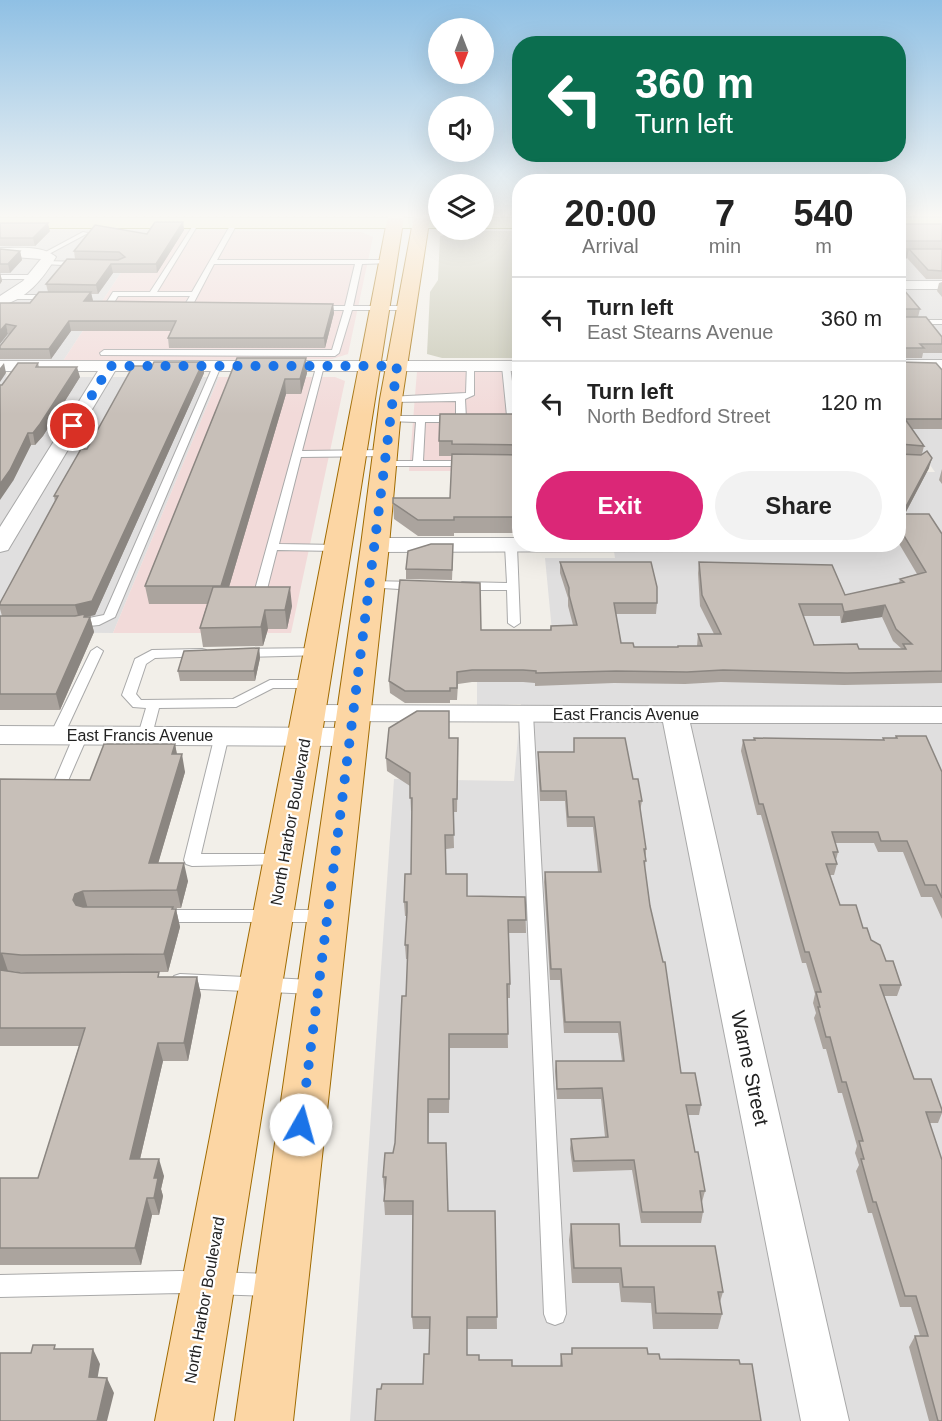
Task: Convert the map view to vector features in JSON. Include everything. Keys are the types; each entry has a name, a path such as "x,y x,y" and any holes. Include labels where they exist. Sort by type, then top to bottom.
{"main road":[{"name":"North Harbor Boulevard","path":"184,1421 321,652 353,453 386,282"},
{"path":"264,1421 353,725 390,408 413,282"}],"street":[{"path":"6,299 26,282"},
{"path":"906,285 942,285"},
{"path":"0,545 107,360"},
{"path":"11,369 107,360 217,366 512,366"},
{"path":"906,365 942,365"},
{"path":"375,545 511,546"},
{"name":"East Francis Avenue","path":"0,735 222,735 310,711 353,725 526,714 942,715"},
{"name":"Warne Street","path":"675,714 825,1421"}],"lane":[{"path":"152,294 159,282"},
{"path":"187,308 201,282"},
{"path":"107,360 335,353 350,308 355,282"},
{"path":"130,308 107,308 116,294 194,294"},
{"path":"6,299 60,297"},
{"path":"176,308 196,308"},
{"path":"305,308 407,308"},
{"path":"906,322 942,322"},
{"path":"56,625 78,625 109,616 217,366"},
{"path":"260,597 320,366"},
{"path":"390,408 470,395 470,366"},
{"path":"390,408 421,419 466,419 460,398"},
{"path":"418,464 421,419"},
{"path":"492,419 512,419"},
{"path":"297,454 353,453 418,464 485,465"},
{"path":"511,546 514,623"},
{"path":"273,547 337,548"},
{"path":"370,585 430,586"},
{"path":"453,586 513,587"},
{"path":"36,787 59,787 69,735 97,651"},
{"path":"310,711 270,684 236,703 138,704 129,695 140,662 152,654 321,652"},
{"path":"145,735 154,703"},
{"path":"526,714 555,1314"},
{"path":"222,735 192,860 283,860"},
{"path":"148,916 328,916"},
{"path":"161,981 319,987"},
{"path":"0,1286 207,1283 280,1285"}],"shaded area":[{"path":"0,282 115,282 63,361 0,361"},
{"path":"115,282 363,282 348,354 332,359 63,361"},
{"path":"436,282 512,282 512,358 442,358 427,354 430,292"},
{"path":"906,282 942,282 942,1421 350,1421 394,779 514,781 521,704 477,706 477,633 552,631 545,558 615,558 614,552 906,552 906,472 935,472 906,431"},
{"path":"417,371 512,371 512,471 409,471"},
{"path":"0,374 7,374 6,377 219,377 113,633 0,632"},
{"path":"219,377 335,377 345,381 291,633 113,633"}],"building":[{"path":"47,282 98,282 96,285 46,284"},
{"path":"39,292 91,292 84,301 333,304 324,338 168,338 176,321 69,321 49,349 0,349 16,326 6,324 0,331 0,303 30,303"},
{"path":"906,292 920,309 906,309"},
{"path":"906,317 926,317 942,337 942,344 920,344 924,348 906,348"},
{"path":"237,358 306,358 300,379 285,379 221,586 145,586"},
{"path":"154,362 203,362 92,601 75,605 0,605 58,496 54,496 81,449 87,449 133,366 152,366"},
{"path":"906,362 936,363 942,370 942,419 906,419"},
{"path":"18,363 38,363 36,367 77,367 40,424 33,433 28,433 10,470 0,484 0,385"},
{"path":"440,414 512,414 512,445 452,444 452,441 439,441"},
{"path":"906,420 924,446 906,444"},
{"path":"927,451 932,458 906,507 906,454 921,455"},
{"path":"452,454 512,455 512,517 454,517 454,520 418,520 393,503 393,498 450,498"},
{"path":"906,514 929,514 942,534 942,671 847,673 723,670 536,673 536,671 523,670 472,670 457,672 457,688 450,688 450,691 405,691 389,681 400,580 480,583 481,630 551,630 551,626 577,625 569,588 560,562 651,562 657,587 657,603 614,603 621,643 633,643 634,647 678,647 702,646 698,634 721,634 702,595 699,562 832,565 845,595 904,582 900,579 926,572 906,539","holes":["799,604 842,604 844,612 885,605 896,629 912,644 903,644 906,649 859,649 857,644 814,645"]},
{"path":"431,544 453,544 452,570 406,569 408,551"},
{"path":"213,587 290,587 285,610 265,610 261,627 200,628"},
{"path":"85,614 84,617 90,617 56,694 0,694 0,616"},
{"path":"259,648 254,671 178,671 184,651"},
{"path":"417,711 449,711 449,738 458,738 457,799 453,799 454,835 445,835 446,874 467,874 467,896 525,897 526,920 508,920 510,984 507,984 508,1034 449,1034 449,1099 428,1099 428,1143 446,1143 448,1211 495,1211 497,1317 467,1317 467,1355 479,1355 479,1360 512,1360 512,1366 562,1366 561,1354 572,1354 572,1348 647,1348 648,1354 659,1354 660,1359 739,1360 740,1364 752,1364 761,1421 375,1421 377,1389 381,1389 382,1384 423,1384 424,1354 429,1354 430,1317 412,1317 413,1201 384,1201 386,1177 383,1177 385,1153 393,1153 395,1143 402,996 406,996 408,945 405,945 407,902 404,902 405,874 411,874 412,798 410,798 410,773 386,758 389,728"},
{"path":"896,736 926,736 942,772 942,898 936,885 925,885 907,841 881,841 878,832 832,832 838,852 833,852 837,864 826,864 840,905 856,905 863,928 867,928 871,940 880,945 886,961 893,961 901,985 880,985 914,1079 931,1079 942,1110 942,1112 926,1112 942,1160 942,1421 938,1421 915,1336 928,1336 916,1296 905,1296 876,1202 873,1202 861,1159 864,1159 859,1141 863,1141 846,1082 842,1082 830,1037 826,1037 816,992 821,992 809,952 805,952 763,804 759,804 743,740 755,740 754,738 884,740 883,738 897,738"},
{"path":"574,738 625,738 633,779 638,779 642,801 639,801 646,849 644,849 646,861 644,861 650,906 663,962 665,962 681,1073 695,1073 701,1105 686,1105 705,1191 700,1191 703,1212 642,1212 634,1160 574,1161 571,1139 608,1137 602,1088 557,1089 556,1061 624,1061 620,1022 565,1022 561,969 551,969 545,872 601,872 594,817 568,817 566,791 541,791 538,752 574,752"},
{"path":"104,744 175,744 172,754 182,754 149,863 184,863 177,890 83,891 75,894 73,900 76,905 83,907 173,907 172,909 176,909 164,954 21,955 0,953 0,779 90,780"},
{"path":"0,970 21,973 159,972 158,977 197,977 184,1043 158,1043 130,1159 159,1159 154,1178 158,1178 154,1198 147,1198 135,1248 0,1248 0,1178 38,1178 85,1028 0,1028"},
{"path":"571,1224 619,1224 620,1246 715,1246 723,1292 718,1292 722,1314 656,1313 654,1287 623,1287 621,1268 574,1268"},
{"path":"33,1345 55,1345 54,1349 93,1349 89,1377 107,1378 97,1421 0,1421 0,1353 31,1353"}],"route":[{"path":"73,426 110,366 397,366 388,418 373,565 301,1125"}]}
